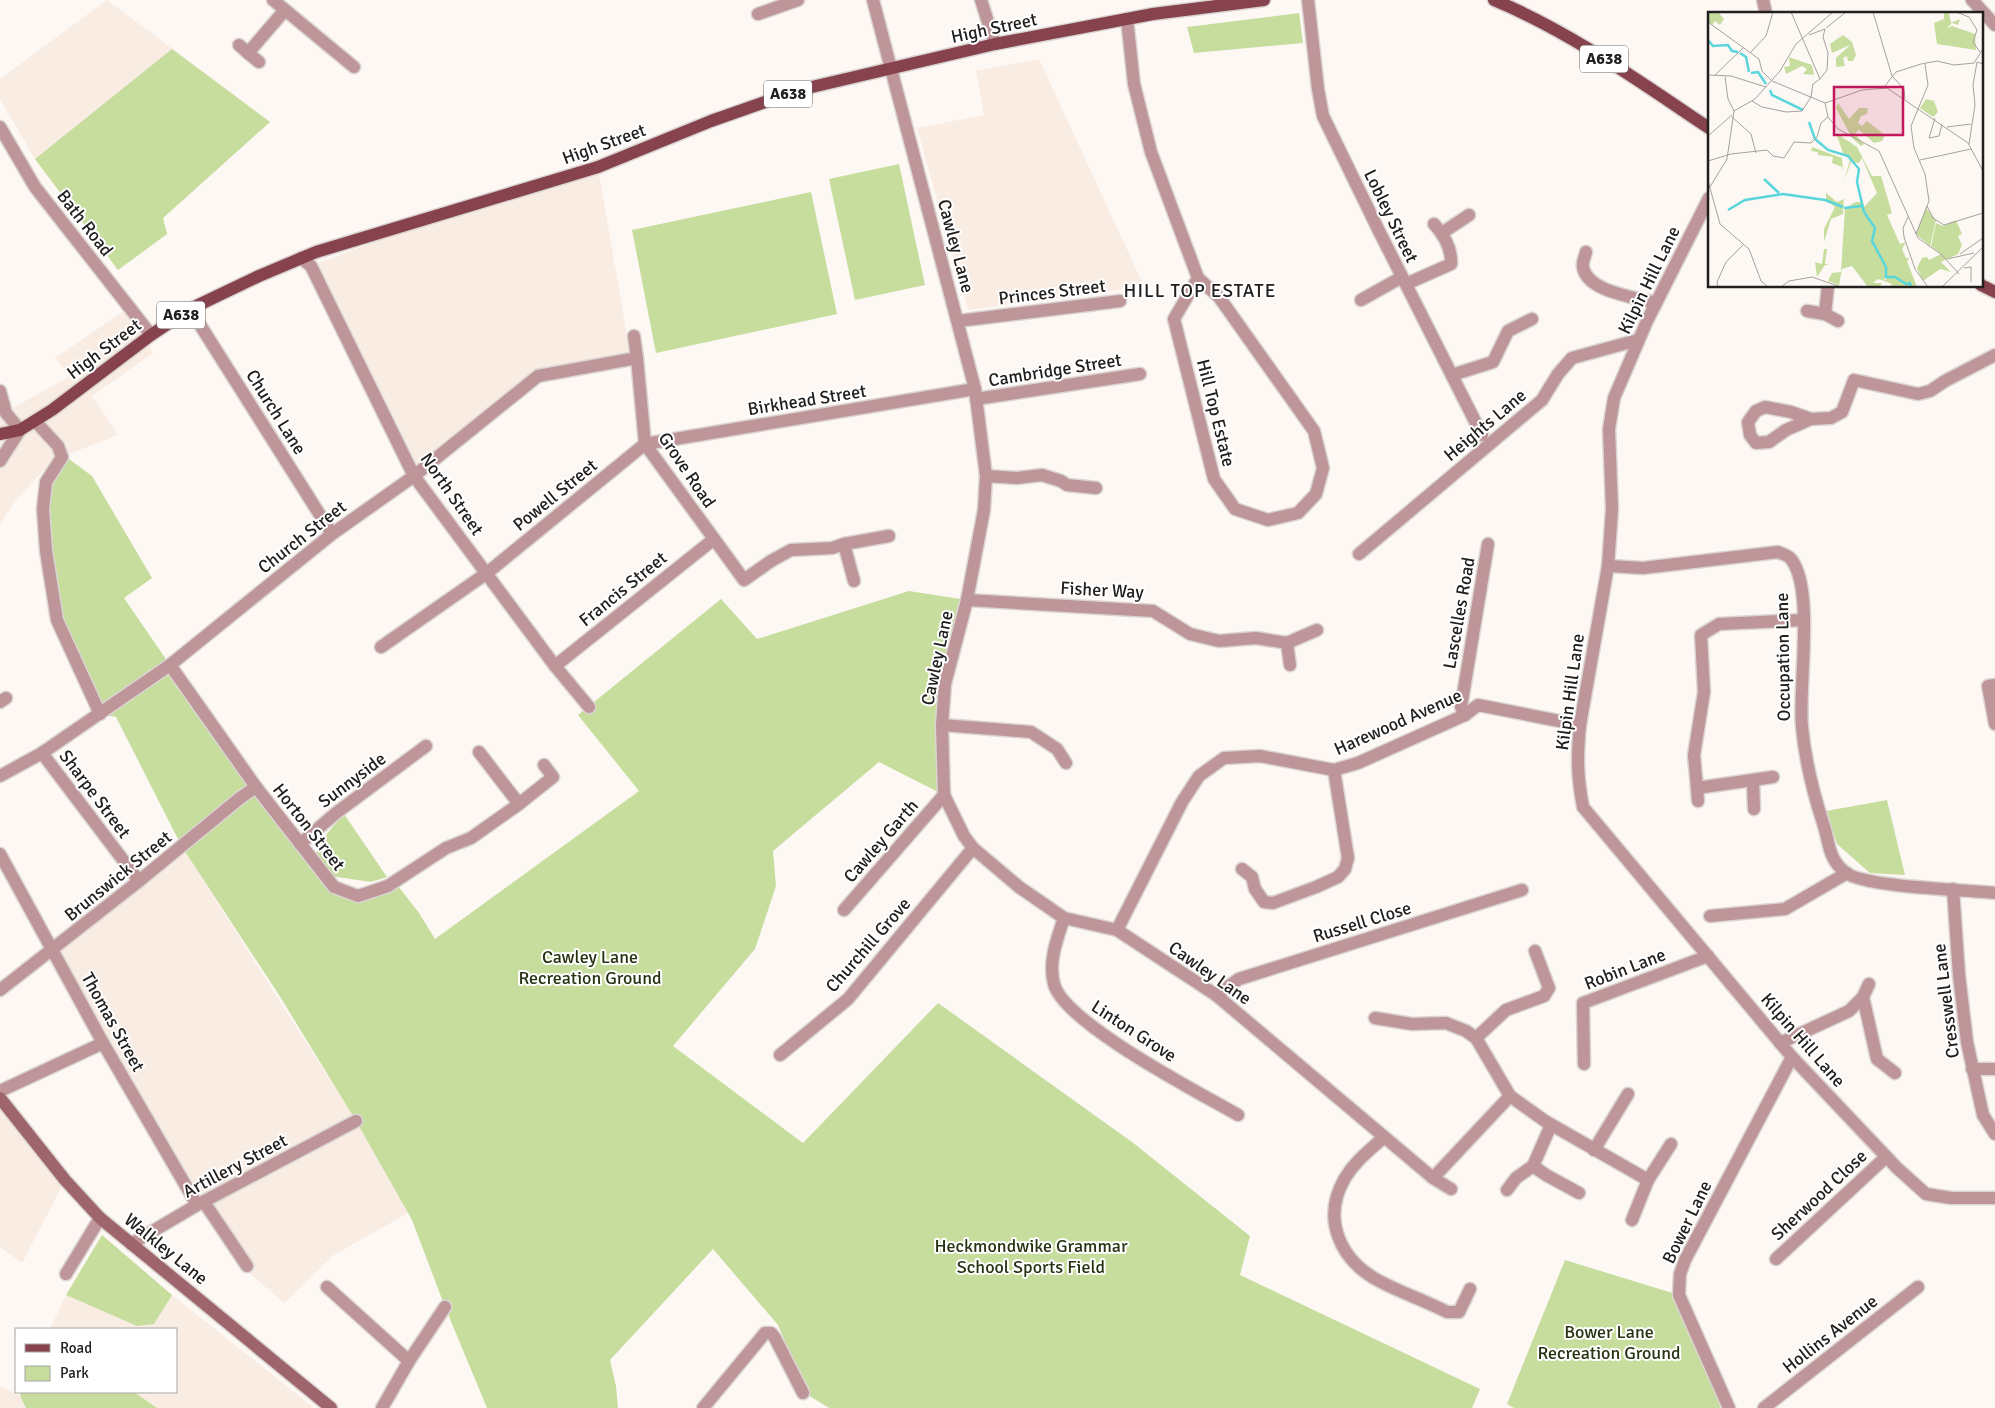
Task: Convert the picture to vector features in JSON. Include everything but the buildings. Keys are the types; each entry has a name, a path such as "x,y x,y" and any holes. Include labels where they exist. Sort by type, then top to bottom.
{"main road":[{"name":"High Street","path":"0,434 20,430 35,421 151,335 190,309 301,258 598,167 711,121 799,90 995,44 1127,19 1264,0"},
{"name":"A638","path":"1494,0 1536,20 1605,60 1708,127"},
{"path":"1982,285 1995,292"},
{"name":"Walkley Lane","path":"0,1098 65,1180 100,1218 330,1408"}],"street":[{"path":"273,0 354,67"},
{"path":"758,14 798,0"},
{"name":"Cawley Lane","path":"873,0 976,394 986,476 984,510 967,600 945,684 942,725 944,795 964,836 973,848 1019,887 1064,918 1117,930 1216,995 1433,1178 1451,1190"},
{"path":"981,0 995,44"},
{"name":"Lobley Street","path":"1308,0 1323,116 1482,435"},
{"path":"1972,0 1995,25"},
{"path":"259,62 243,49 285,10"},
{"name":"Hill Top Estate","path":"1127,19 1134,84 1151,152 1198,278 1219,297 1314,431 1323,468 1316,494 1298,512 1268,520 1235,509 1214,479 1174,319 1198,278"},
{"name":"Bath Road","path":"0,127 35,187 151,335"},
{"name":"Kilpin Hill Lane","path":"1708,201 1638,340 1614,398 1609,429 1612,509 1608,566 1577,749 1577,780 1583,807 1792,1058 1910,1180 1926,1194 1951,1198 1995,1198"},
{"path":"1361,300 1450,264 1452,254 1438,229 1469,215"},
{"path":"1586,252 1582,265 1585,274 1595,285 1656,303"},
{"name":"North Street","path":"301,258 311,266 414,476 555,666 589,707"},
{"path":"1825,314 1828,288"},
{"name":"Princes Street","path":"958,321 1120,301"},
{"name":"Church Lane","path":"190,309 332,534"},
{"path":"1808,311 1825,314 1838,321"},
{"path":"1452,375 1493,362 1508,331 1532,319"},
{"name":"Grove Road","path":"634,336 645,444 744,580 770,561 791,550 832,548 844,544"},
{"name":"Heights Lane","path":"1359,554 1542,400 1558,374 1572,358 1638,340"},
{"path":"1811,419 1831,418 1842,412 1854,380 1918,394 1930,391 1995,355"},
{"name":"Church Street","path":"0,776 42,753 166,667 332,534 414,476 538,376 637,358"},
{"name":"Cambridge Street","path":"976,394 1140,374"},
{"path":"0,391 6,413 20,430 0,460"},
{"name":"Birkhead Street","path":"645,444 976,394"},
{"path":"35,421 58,446 62,457 46,482 43,509 46,551 57,620 100,714"},
{"name":"Powell Street","path":"381,647 487,573 645,444"},
{"path":"986,476 1017,478 1042,476 1061,481 1067,485 1096,488"},
{"path":"854,581 844,544 889,536"},
{"name":"Francis Street","path":"555,666 714,539"},
{"name":"Lascelles Road","path":"1465,715 1461,707 1488,544"},
{"name":"Occupation Lane","path":"1608,566 1643,568 1778,552 1790,557 1798,572 1804,620 1801,689 1802,728 1817,808 1823,823 1831,857 1847,873 1871,882 1995,893"},
{"name":"Fisher Way","path":"967,600 1153,611 1190,634 1199,637 1219,641 1256,638 1287,644"},
{"path":"1698,801 1694,755 1704,692 1702,634 1719,624 1804,620"},
{"path":"1290,665 1287,644 1317,630"},
{"name":"Horton Street","path":"166,667 334,888 358,896 388,886 446,848 470,838 519,804 553,777 544,765"},
{"path":"1995,685 1988,686 1995,724"},
{"name":"Harewood Avenue","path":"1117,930 1182,802 1200,776 1224,758 1260,756 1334,770 1358,763 1465,715 1478,705 1580,725"},
{"path":"942,725 1031,732 1061,746 1066,764"},
{"name":"Sunnyside","path":"300,844 336,813 426,746"},
{"path":"479,752 519,804"},
{"name":"Sharpe Street","path":"42,753 139,881"},
{"path":"1242,869 1252,877 1256,889 1264,902 1272,903 1316,887 1338,876 1345,869 1348,858 1334,770"},
{"path":"1697,788 1773,778"},
{"path":"1753,780 1754,808"},
{"name":"Brunswick Street","path":"0,990 256,787"},
{"name":"Cawley Garth","path":"844,910 944,795"},
{"name":"Churchill Grove","path":"780,1054 848,999 973,848"},
{"name":"Thomas Street","path":"1,860 103,1043 201,1204 247,1266"},
{"path":"1710,916 1785,909 1847,873"},
{"name":"Cresswell Lane","path":"1952,889 1959,975 1972,1070 1983,1115 1995,1134"},
{"name":"Russell Close","path":"1216,995 1239,979 1522,890"},
{"name":"Linton Grove","path":"1064,918 1051,962 1054,986 1067,1005 1105,1037 1238,1115"},
{"path":"1476,1038 1506,1010 1544,996 1549,988 1535,952"},
{"name":"Robin Lane","path":"1584,1064 1583,1004 1708,956"},
{"path":"1780,1043 1849,1011 1863,997 1869,984"},
{"path":"1863,997 1877,1059 1895,1073"},
{"path":"1375,1018 1412,1024 1446,1023 1466,1031 1476,1038 1510,1096 1551,1125 1648,1180"},
{"path":"0,1091 103,1043"},
{"name":"Bower Lane","path":"1729,1408 1679,1295 1680,1274 1685,1260 1792,1058"},
{"path":"1972,1070 1995,1068"},
{"path":"1594,1150 1628,1094"},
{"path":"1433,1178 1510,1096"},
{"name":"Artillery Street","path":"131,1244 201,1204 356,1121"},
{"path":"1508,1190 1516,1178 1533,1166 1551,1125"},
{"path":"1384,1137 1357,1161 1345,1178 1335,1198 1333,1217 1339,1241 1353,1262 1380,1282 1447,1312 1459,1316 1470,1289"},
{"path":"1632,1220 1648,1180 1671,1144"},
{"name":"Sherwood Close","path":"1776,1259 1886,1157"},
{"path":"1533,1166 1580,1193"},
{"path":"66,1274 100,1218"},
{"name":"Hollins Avenue","path":"1764,1408 1918,1286"},
{"path":"327,1287 410,1361"},
{"path":"382,1408 445,1307"},
{"path":"703,1408 765,1333 771,1333 775,1338 803,1393"}],"shaded area":[{"path":"107,0 270,122 163,218 167,234 118,270 35,159 0,99 0,79"},
{"path":"1039,59 1144,286 968,310 917,128 984,115 976,71"},
{"path":"598,167 631,359 538,376 414,476 311,266 446,215"},
{"path":"124,311 153,353 92,396 118,435 53,460 17,499 0,523 0,404 6,412 70,376 55,358"},
{"path":"182,847 356,1121 408,1213 334,1255 284,1303 247,1271 197,1205 53,950"},
{"path":"0,1098 65,1180 22,1263 0,1247"},
{"path":"66,1295 137,1326 154,1323 172,1295 314,1408 157,1408 135,1393 178,1393 178,1328 50,1328"},
{"path":"0,1386 20,1396 26,1408 0,1408"}],"green space":[{"path":"1299,13 1303,43 1194,53 1187,27"},
{"path":"172,49 270,122 163,218 167,234 118,270 35,159"},
{"path":"899,164 925,285 855,300 829,179"},
{"path":"811,192 837,314 656,353 632,230"},
{"path":"62,457 69,459 92,476 152,578 124,598 170,665 333,887 358,896 395,882 419,913 435,939 639,791 578,715 721,599 757,639 909,591 967,600 945,684 944,795 879,762 773,851 776,886 755,949 673,1046 803,1143 938,1003 1132,1142 1250,1236 1240,1275 1480,1389 1472,1408 829,1408 808,1395 778,1325 713,1249 610,1360 616,1386 618,1408 487,1408 445,1307 412,1220 356,1121 279,995 182,847 116,717 100,714 57,620 43,509"},
{"path":"1887,800 1905,875 1870,873 1837,844 1826,811"},
{"path":"344,814 387,877 371,882 330,876 316,854 331,828"},
{"path":"102,1235 172,1295 154,1324 137,1326 66,1295"},
{"name":"Bower Lane Recreation Ground","path":"1565,1260 1679,1295 1729,1408 1514,1408 1507,1404"},
{"path":"21,1393 135,1393 157,1408 26,1408 20,1396"}],"district":[{"name":"HILL TOP ESTATE","path":"1200,291"}],"park label":[{"name":"Cawley Lane Recreation Ground","path":"590,968"},
{"name":"Heckmondwike Grammar School Sports Field","path":"1031,1256"}]}
